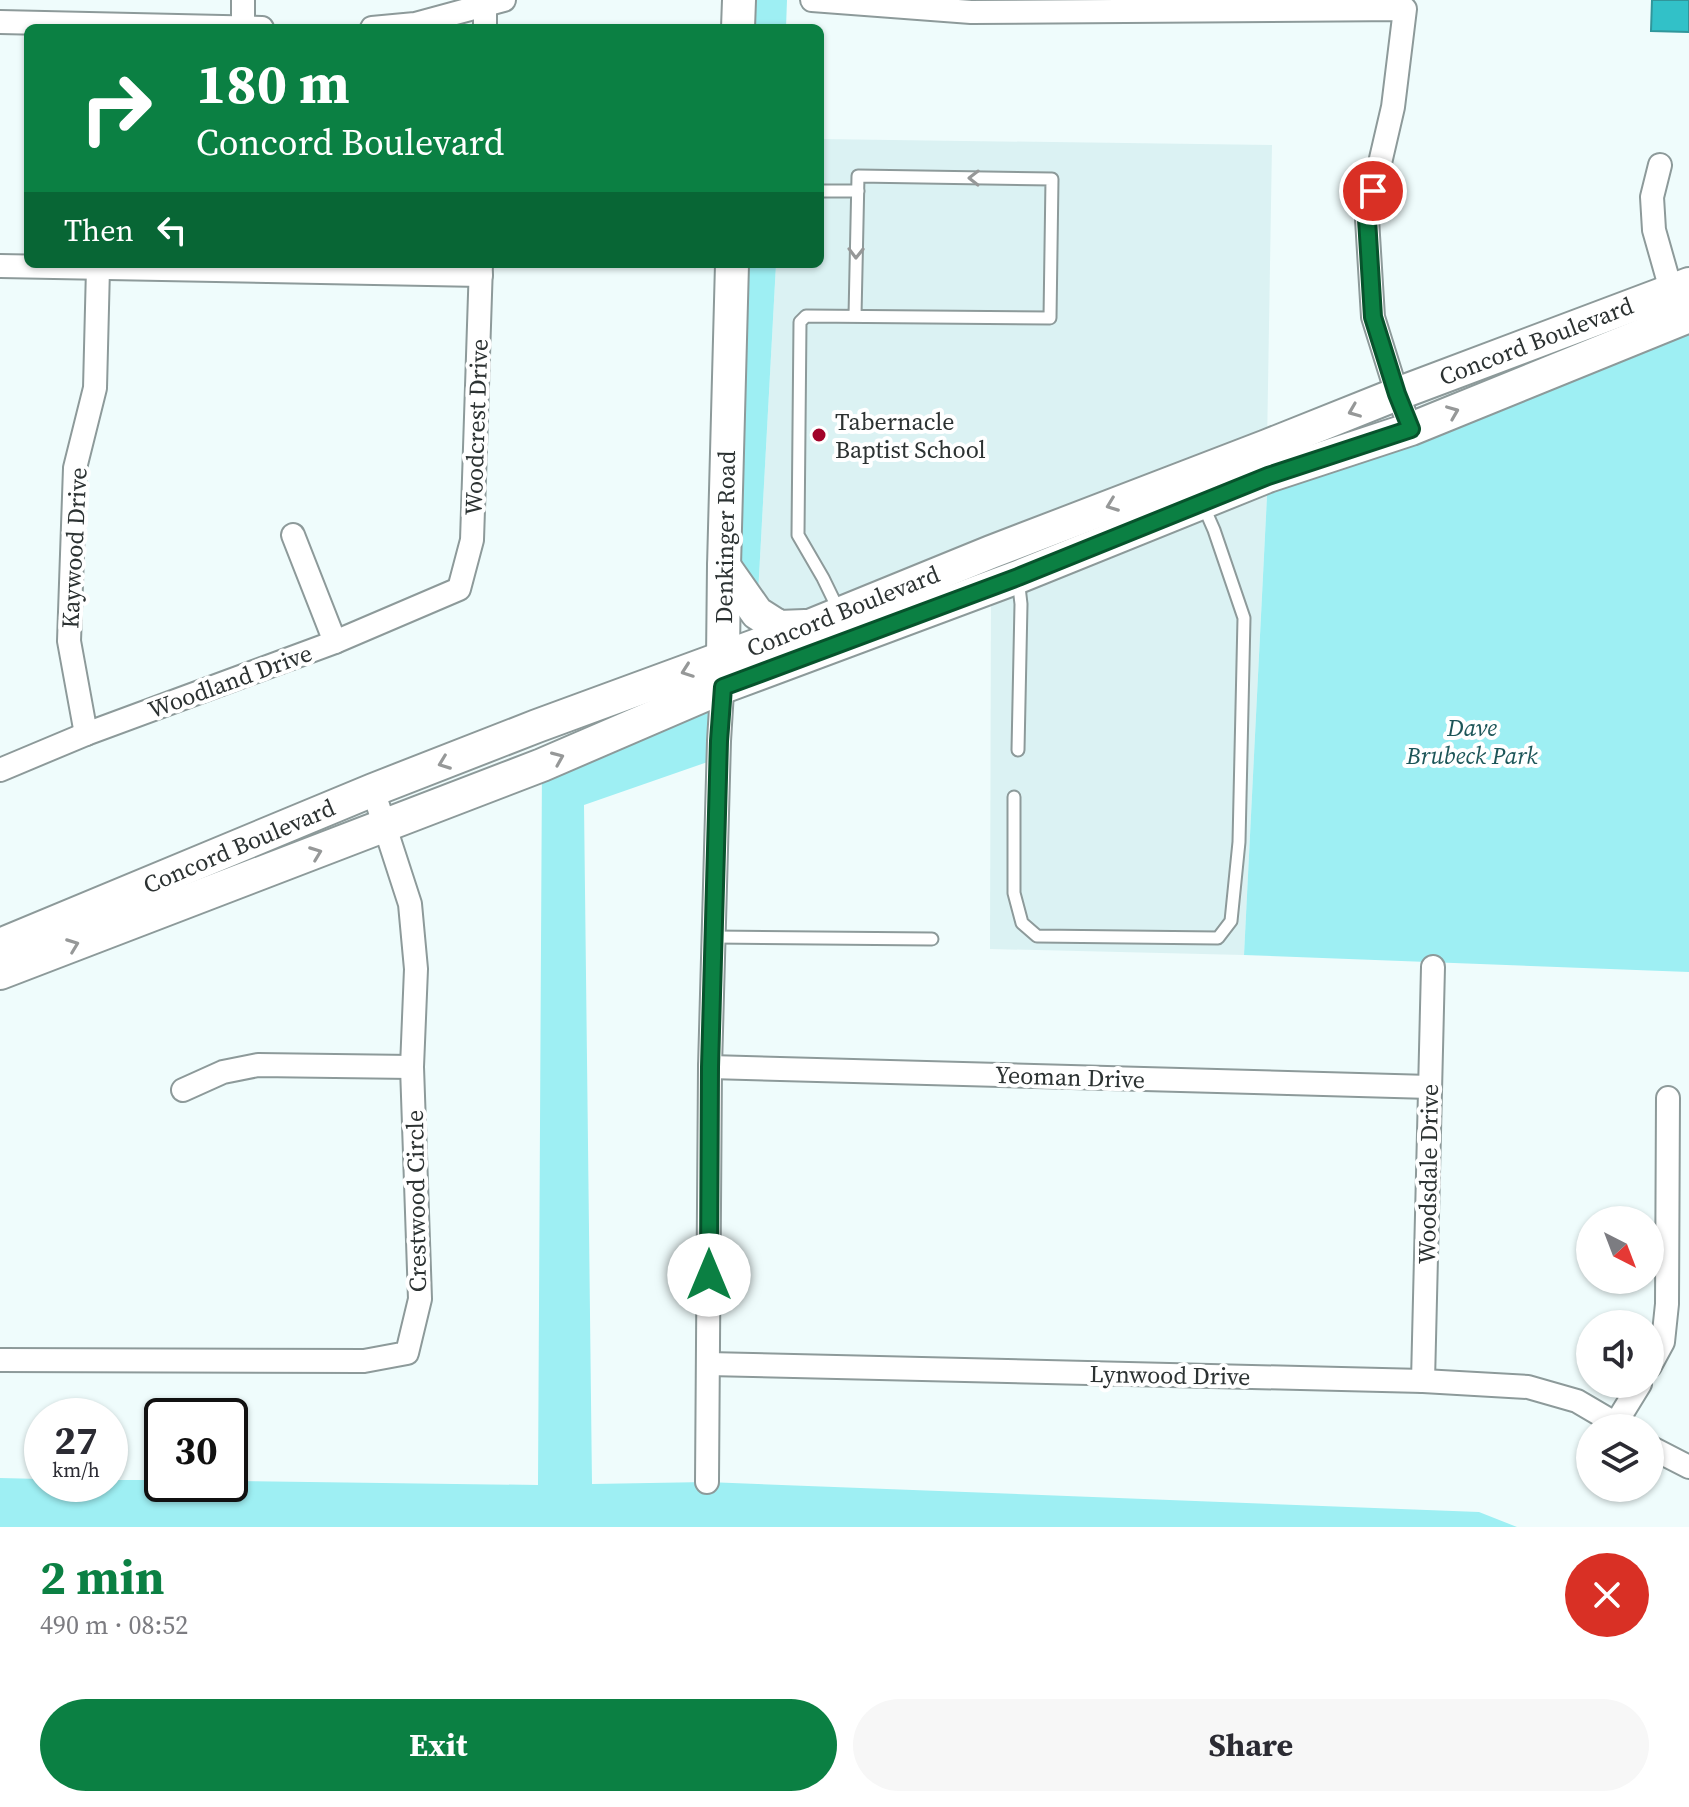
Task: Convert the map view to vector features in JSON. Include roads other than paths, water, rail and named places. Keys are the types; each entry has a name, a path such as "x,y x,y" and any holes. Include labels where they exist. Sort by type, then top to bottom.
{"street":[{"path":"243,0 243,24"},
{"path":"738,24 739,0"},
{"path":"812,0 971,12 1405,9 1393,107 1367,219 1373,317 1411,429"},
{"path":"415,24 490,8"},
{"path":"0,22 97,24"},
{"path":"1660,165 1652,197 1654,230 1682,303"},
{"path":"0,266 24,266"},
{"path":"98,268 481,269"},
{"name":"Kaywood Drive","path":"86,734 69,641 75,468 95,388 98,268"},
{"name":"Denkinger Road","path":"707,1482 710,1067 732,268"},
{"name":"Woodcrest Drive","path":"459,589 472,540 481,269"},
{"name":"Concord Boulevard","path":"0,973 542,765 826,619 991,552 1397,394 1682,303"},
{"name":"Concord Boulevard","path":"0,945 373,790 537,726 723,673 1018,577 1268,476 1411,429 1682,303"},
{"path":"293,535 335,642"},
{"path":"724,566 757,613 779,627 826,619"},
{"name":"Woodland Drive","path":"0,770 86,734 335,642 459,589"},
{"name":"Crestwood Circle","path":"0,1360 364,1361 407,1353 420,1299 412,1067 416,969 410,904 373,790"},
{"name":"Woodsdale Drive","path":"1423,1381 1433,967"},
{"path":"183,1090 223,1072 258,1065 412,1067"},
{"name":"Yeoman Drive","path":"710,1067 1430,1087"},
{"path":"1664,1332 1667,1304 1668,1098"},
{"name":"Lynwood Drive","path":"708,1364 1423,1381 1528,1387 1577,1401 1599,1414"},
{"path":"1664,1454 1689,1467"}],"lane":[{"path":"826,619 823,578 798,535 800,322 806,316 1050,318 1052,179 858,176 855,316"},
{"path":"824,191 858,191"},
{"path":"1014,797 1014,893 1022,923 1037,936 1218,938 1231,921 1239,842 1244,618 1202,503"},
{"path":"1018,577 1021,604 1018,750"},
{"path":"714,937 932,939"}],"place":[{"name":"Tabernacle Baptist School","path":"819,435"}],"park label":[{"name":"Dave Brubeck Park","path":"1472,741"}]}
